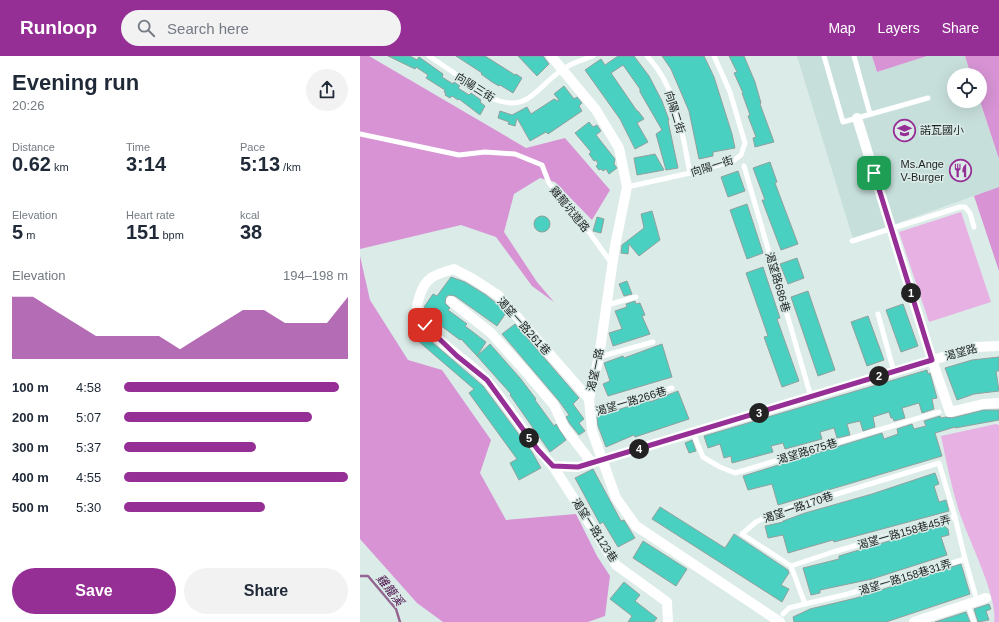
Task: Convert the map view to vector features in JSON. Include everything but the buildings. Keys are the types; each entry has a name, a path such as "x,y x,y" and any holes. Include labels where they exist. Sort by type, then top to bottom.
{"street":[{"name":"渴望一路","path":"551,56 596,110 619,148 627,187 614,246 613,265 599,357 589,399 596,461 616,498 636,526 780,618"},
{"path":"857,118 932,360 950,412 983,404 999,403"},
{"name":"渴望一路261巷","path":"553,466 538,450 487,380 457,356 425,325 417,305 422,288 434,274 454,269 473,279 499,296 589,399"},
{"path":"451,301 491,332 554,405 564,427 596,461 578,467 553,466"},
{"name":"渴望路","path":"596,461 976,347 999,346"},
{"name":"渴望一路123巷","path":"553,466 616,565 668,602 668,622"},
{"path":"914,622 976,600"}],"lane":[{"name":"向陽三街","path":"429,56 491,98 502,103 518,104 533,96 562,69"},
{"path":"562,69 593,56"},
{"name":"向陽二街","path":"647,56 666,83 677,112 690,173"},
{"name":"向陽一街","path":"627,187 690,173 733,161 741,155 745,143 730,92 714,56"},
{"path":"824,56 843,122 928,98"},
{"path":"854,56 870,114"},
{"name":"雞籠坑道路","path":"360,134 459,155 485,152 515,154 542,165 549,183 584,225 613,265"},
{"name":"渴望路686巷","path":"744,166 811,397"},
{"path":"852,241 960,206 965,207 970,213 974,227"},
{"path":"607,305 636,298"},
{"path":"878,314 894,372"},
{"path":"599,357 654,342"},
{"name":"渴望一路266巷","path":"590,413 672,388"},
{"name":"渴望路675巷","path":"693,433 703,457 734,473 939,412"},
{"name":"渴望一路170巷","path":"791,566 742,534 756,522 778,512 939,463 955,517"},
{"name":"渴望一路158巷45弄","path":"791,566 833,552 955,517 965,559"},
{"name":"渴望一路158巷31弄","path":"805,604 848,594 965,559 976,600 974,622"},
{"path":"780,618 790,608 805,604 791,566"}],"shaded area":[{"path":"360,56 369,56 526,148 565,138 610,190 592,220 555,182 540,178 514,194 504,232 537,282 554,302 532,286 496,237 461,225 360,249"},
{"name":"諾瓦國小","path":"797,56 872,56 877,72 927,56 965,56 969,68 947,68 947,108 982,108 999,159 999,187 853,239"},
{"path":"872,56 927,56 877,72"},
{"path":"965,56 999,56 999,159 982,108 987,108 987,68 969,68"},
{"path":"999,187 999,271 974,196"},
{"path":"961,212 991,302 929,322 899,232"},
{"path":"360,256 370,300 408,360 442,370 491,440 480,473 506,520 576,514 597,556 610,576 605,616 588,622 443,622 417,603 360,539"},
{"path":"996,424 999,425 999,622 994,622 992,598 958,508 941,436"}],"waterway":[{"name":"雞籠溪","path":"360,576 368,576 396,609 400,622"}],"place":[{"name":"諾瓦國小","path":"905,130"},
{"name":"Ms.Ange V-Burger","path":"960,170"}],"route":[{"path":"425,325 457,356 487,380 538,450 553,466 578,467 932,360 874,173"}]}
